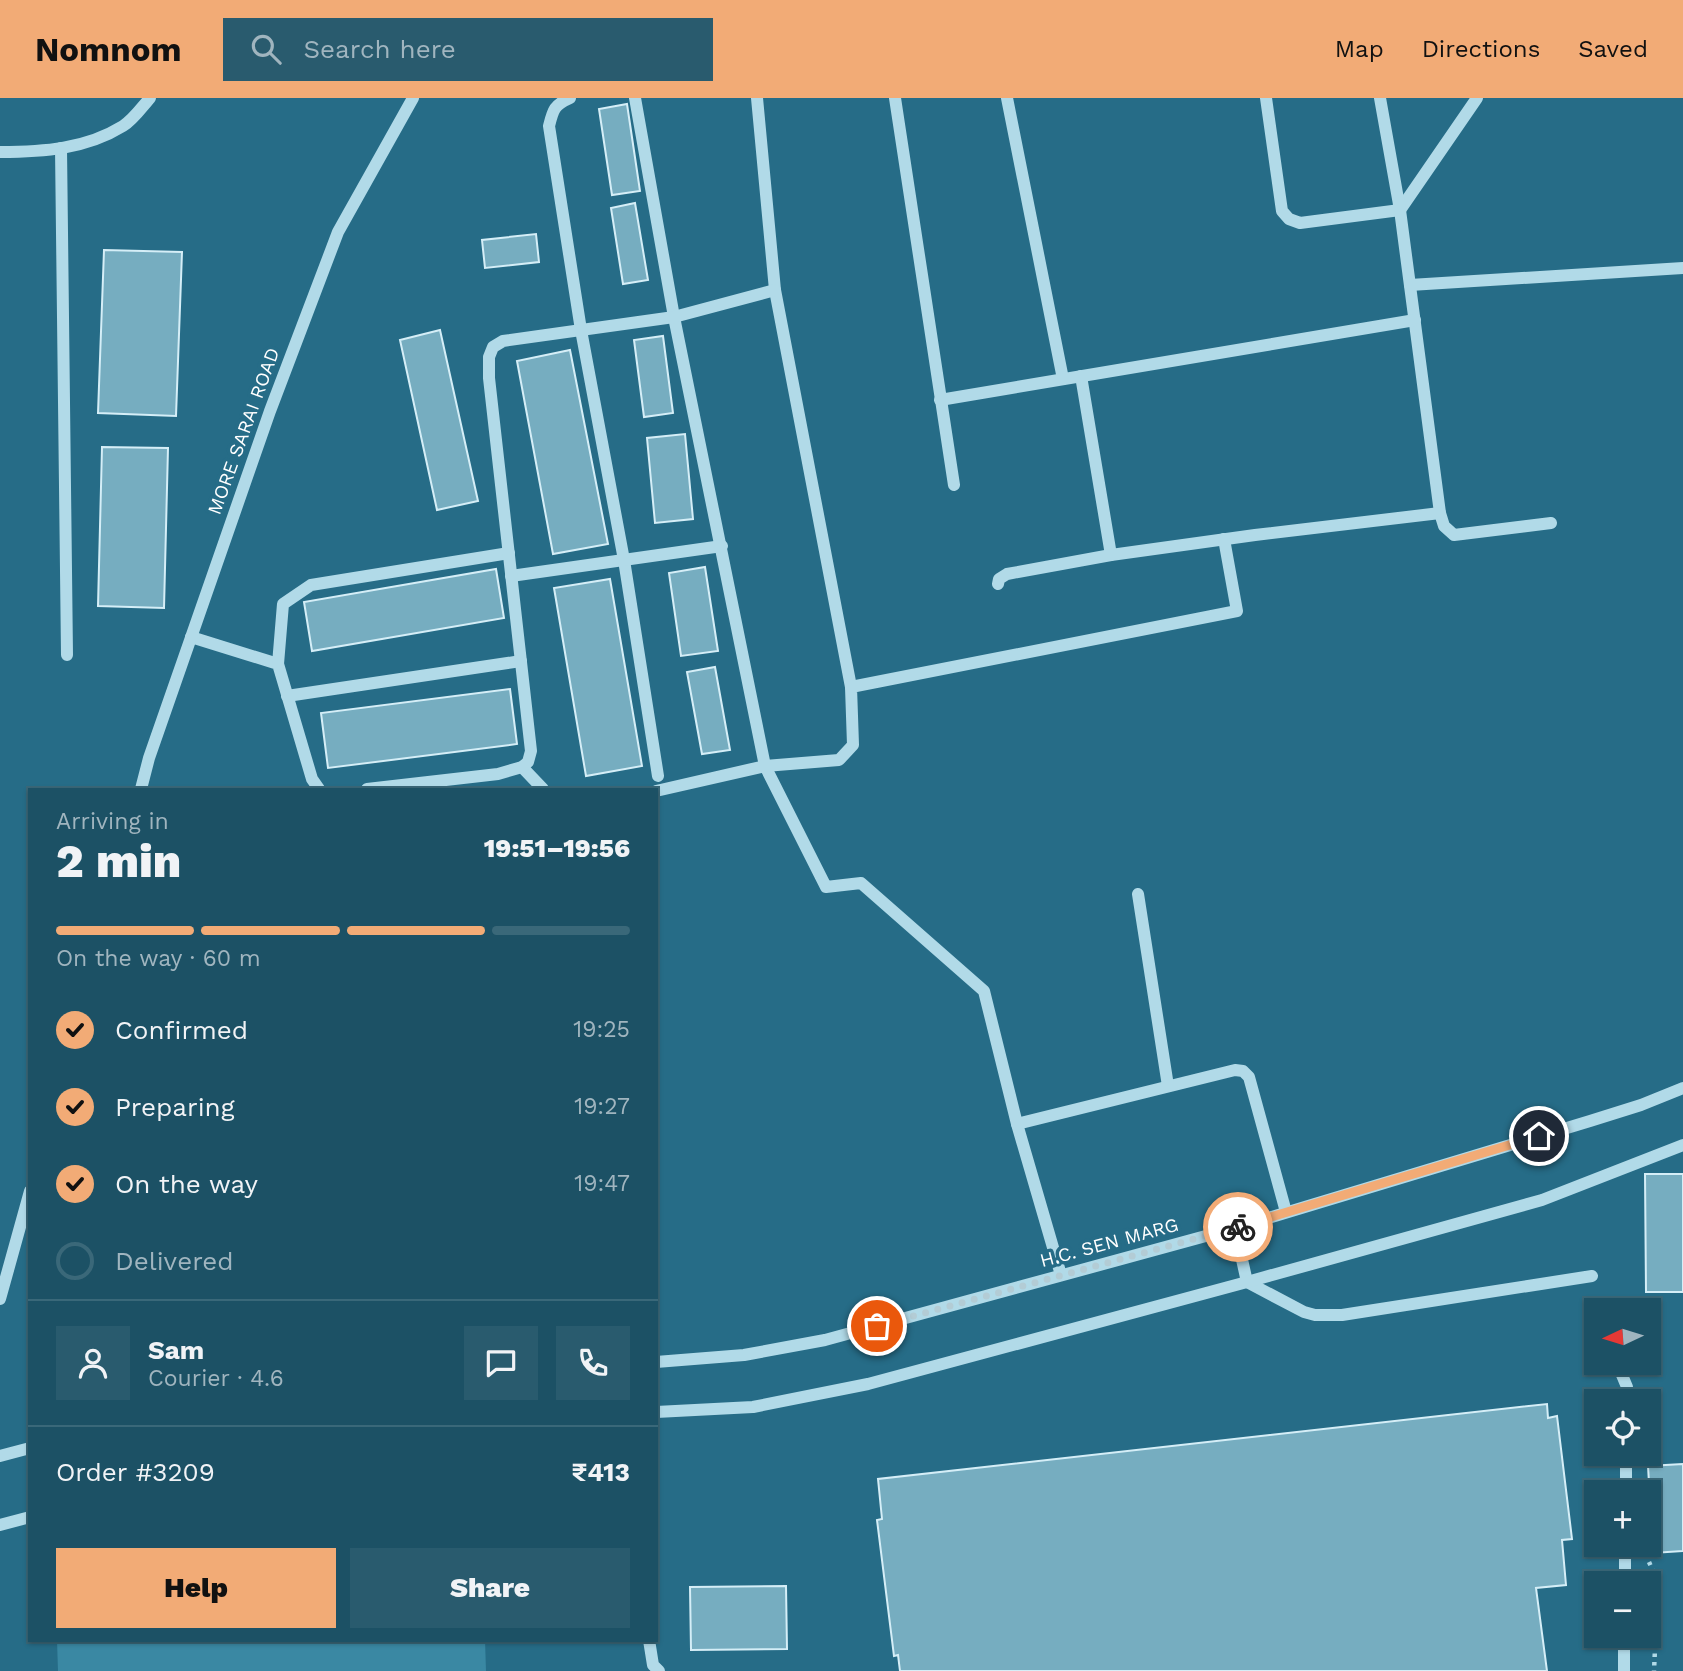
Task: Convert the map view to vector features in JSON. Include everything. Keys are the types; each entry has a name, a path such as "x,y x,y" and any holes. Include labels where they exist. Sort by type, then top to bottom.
{"street":[{"path":"0,152 39,152 86,144 125,125 150,98"},
{"name":"MORE SARAI ROAD","path":"141,788 149,758 270,411 338,232 413,98"},
{"path":"570,98 553,109 549,126 581,330 624,560 658,776"},
{"path":"635,98 674,317 765,766 827,887 861,883 984,991 1017,1124 1061,1275"},
{"path":"658,790 765,766 839,760 853,745 851,687 775,290 757,98"},
{"path":"895,98 954,485"},
{"path":"1007,98 1063,379"},
{"path":"1266,98 1282,211 1289,219 1300,223 1400,210 1477,98"},
{"path":"1380,98 1400,210 1440,513 1444,526 1454,535 1551,523"},
{"path":"61,148 67,655"},
{"path":"1410,285 1683,268"},
{"path":"376,788 498,774 528,762 531,751 489,378 489,357 493,347 503,341 674,317 775,290"},
{"path":"940,400 1415,320"},
{"path":"1081,376 1111,555"},
{"path":"998,584 999,579 1007,574 1111,555 1440,513"},
{"path":"851,687 1237,611 1224,540"},
{"path":"511,576 722,547"},
{"path":"318,788 312,779 278,664 283,604 311,585 509,553"},
{"path":"191,637 278,664"},
{"path":"288,696 521,661"},
{"path":"522,766 542,788"},
{"path":"1138,894 1168,1086"},
{"path":"1017,1124 1235,1070 1245,1072 1249,1077 1286,1212"},
{"name":"H.C. SEN MARG","path":"658,1362 744,1355 825,1340 1235,1228 1642,1105 1683,1088"},
{"path":"658,1412 753,1407 868,1384 1542,1200 1683,1145"},
{"path":"0,1299 28,1198"},
{"path":"1235,1228 1248,1282 1304,1312 1329,1316 1592,1276"},
{"path":"0,1456 28,1449"},
{"path":"0,1525 28,1518"},
{"path":"649,1642 653,1665 659,1671"},
{"path":"1623,1671 1624,1648"}],"path":[{"path":"1648,1558 1658,1582 1654,1671"}],"shaded area":[{"path":"57,1642 485,1642 486,1671 58,1671"}],"building":[{"path":"627,104 640,191 612,195 599,109"},
{"path":"635,203 648,280 623,284 611,208"},
{"path":"536,234 539,262 485,268 482,240"},
{"path":"104,250 182,252 176,416 98,413"},
{"path":"440,330 478,501 437,510 400,340"},
{"path":"663,336 673,413 644,417 634,340"},
{"path":"570,350 608,544 553,554 517,361"},
{"path":"685,434 693,519 655,523 647,438"},
{"path":"102,447 168,448 164,608 98,606"},
{"path":"705,567 718,651 681,656 669,573"},
{"path":"496,569 504,618 312,651 304,602"},
{"path":"610,579 642,766 586,776 554,588"},
{"path":"715,667 730,750 702,754 687,672"},
{"path":"510,689 517,744 328,768 321,713"},
{"path":"1645,1174 1683,1174 1683,1292 1646,1292"},
{"path":"1547,1404 1548,1418 1557,1416 1572,1539 1562,1540 1566,1585 1536,1588 1547,1671 900,1671 898,1655 894,1656 877,1520 882,1519 878,1479"},
{"path":"1683,1464 1683,1551 1661,1552 1661,1480 1649,1480 1648,1466"},
{"path":"786,1586 787,1649 691,1650 690,1587"}],"way so far":[{"path":"877,1326 1238,1227"}],"route":[{"path":"1238,1227 1539,1136"}]}
